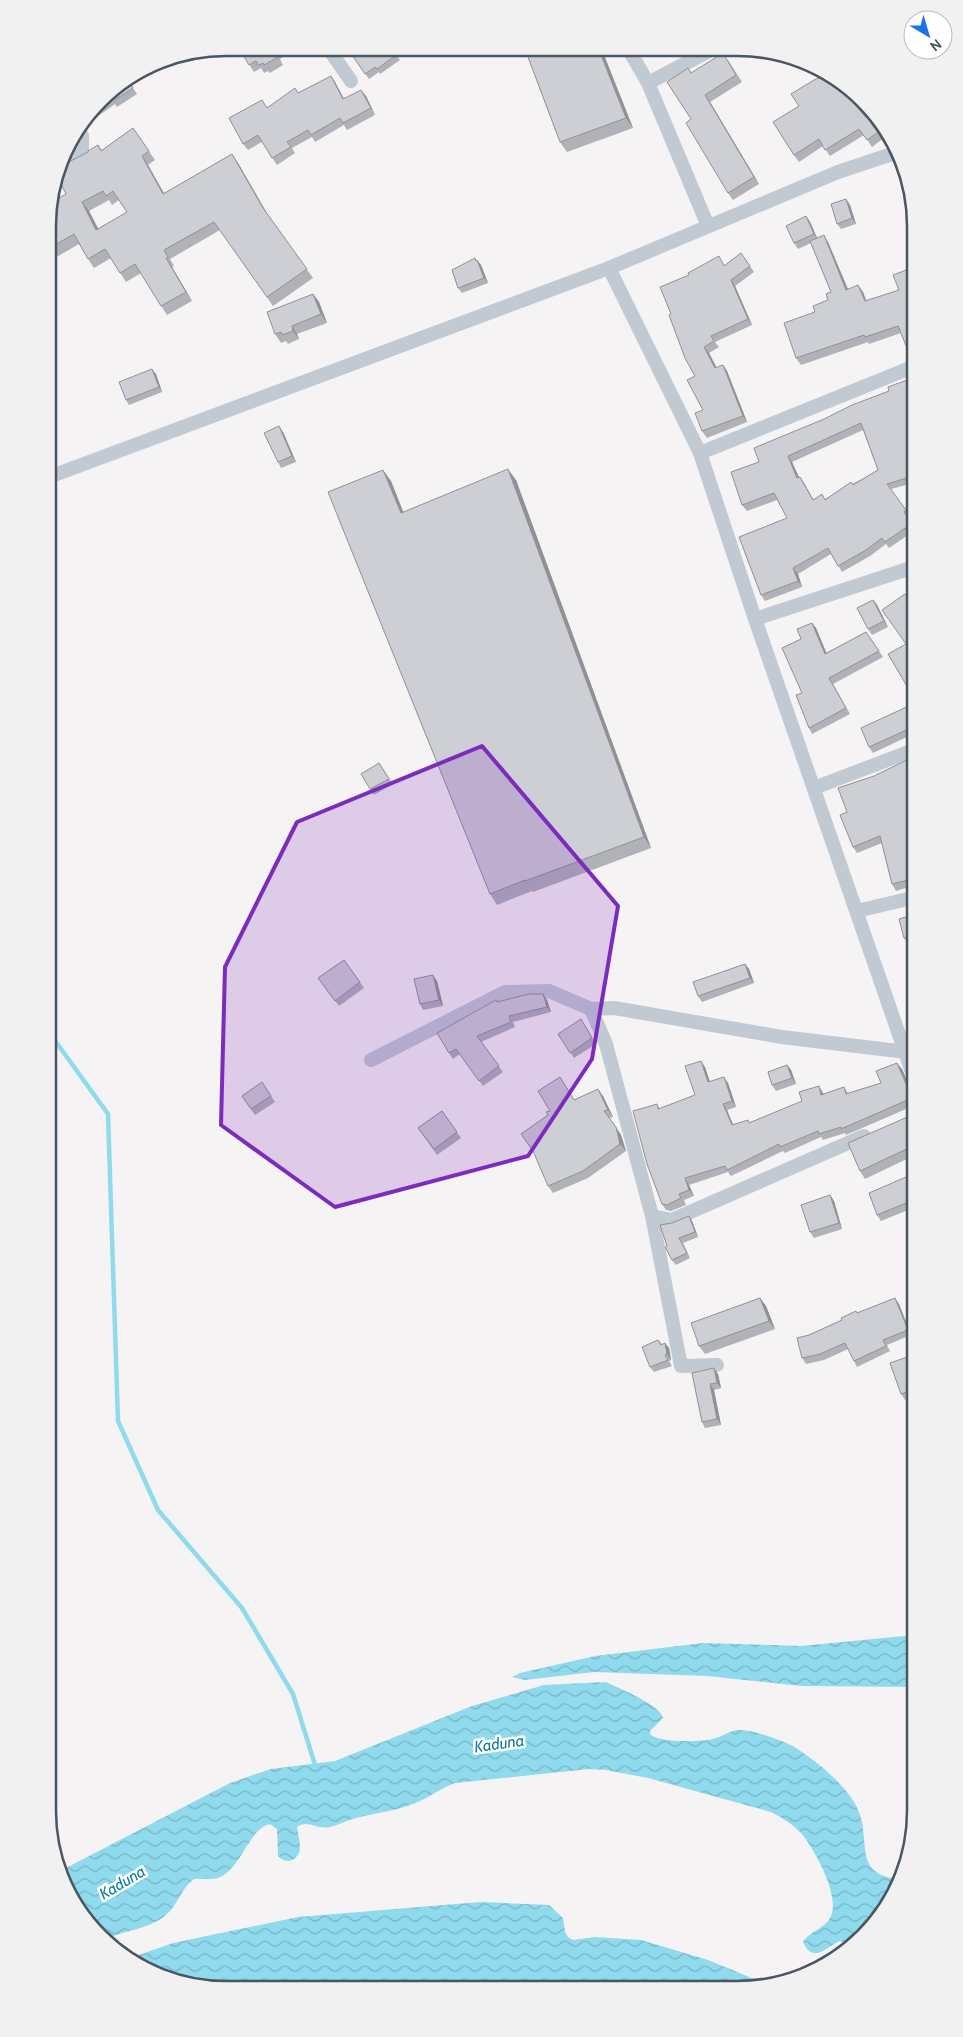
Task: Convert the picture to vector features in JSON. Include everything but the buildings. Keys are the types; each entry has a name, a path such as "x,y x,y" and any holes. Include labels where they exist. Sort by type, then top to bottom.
{"street":[{"path":"334,56 351,81"},
{"path":"633,56 648,82 708,226"},
{"path":"648,82 698,56"},
{"path":"72,154 82,149 82,136"},
{"path":"57,474 609,268 838,172 891,154"},
{"path":"371,1060 505,992 548,991 591,1009 614,1008 782,1037 906,1052 755,619 700,453 609,268"},
{"path":"700,453 907,369"},
{"path":"755,619 907,569"},
{"path":"814,788 907,753"},
{"path":"857,911 907,899"},
{"path":"591,1009 606,1044 652,1216 681,1366 717,1365"},
{"path":"652,1216 672,1220 877,1130"}],"highlighted area":[{"path":"482,746 618,906 592,1059 528,1156 335,1207 221,1125 225,967 297,822"}],"water":[{"path":"906,1636 906,1687 802,1686 707,1676 594,1672 525,1680 512,1677 520,1673 595,1656 703,1643 801,1646"},
{"name":"Kaduna","path":"606,1682 647,1702 660,1713 663,1718 650,1731 650,1734 662,1739 699,1741 713,1739 738,1730 768,1736 796,1748 828,1772 854,1802 860,1815 868,1862 874,1870 884,1876 893,1878 878,1905 865,1923 844,1943 840,1941 820,1952 811,1952 803,1942 829,1920 833,1907 832,1897 819,1862 802,1834 795,1827 771,1812 648,1778 606,1770 589,1769 455,1783 418,1802 330,1827 325,1828 309,1824 301,1825 297,1827 299,1853 294,1859 288,1861 278,1856 277,1829 270,1824 262,1827 256,1833 226,1873 215,1879 194,1879 186,1887 170,1911 159,1920 113,1937 91,1914 69,1876 66,1868 230,1783 271,1769 335,1761 472,1706 544,1685"},
{"path":"480,1902 549,1905 563,1918 565,1932 573,1940 595,1937 641,1940 708,1960 755,1979 737,1981 226,1981 182,1975 161,1968 137,1956 173,1943 298,1917"}],"waterway":[{"path":"56,1043 108,1114 118,1421 158,1510 242,1608 293,1694 316,1768"}]}
